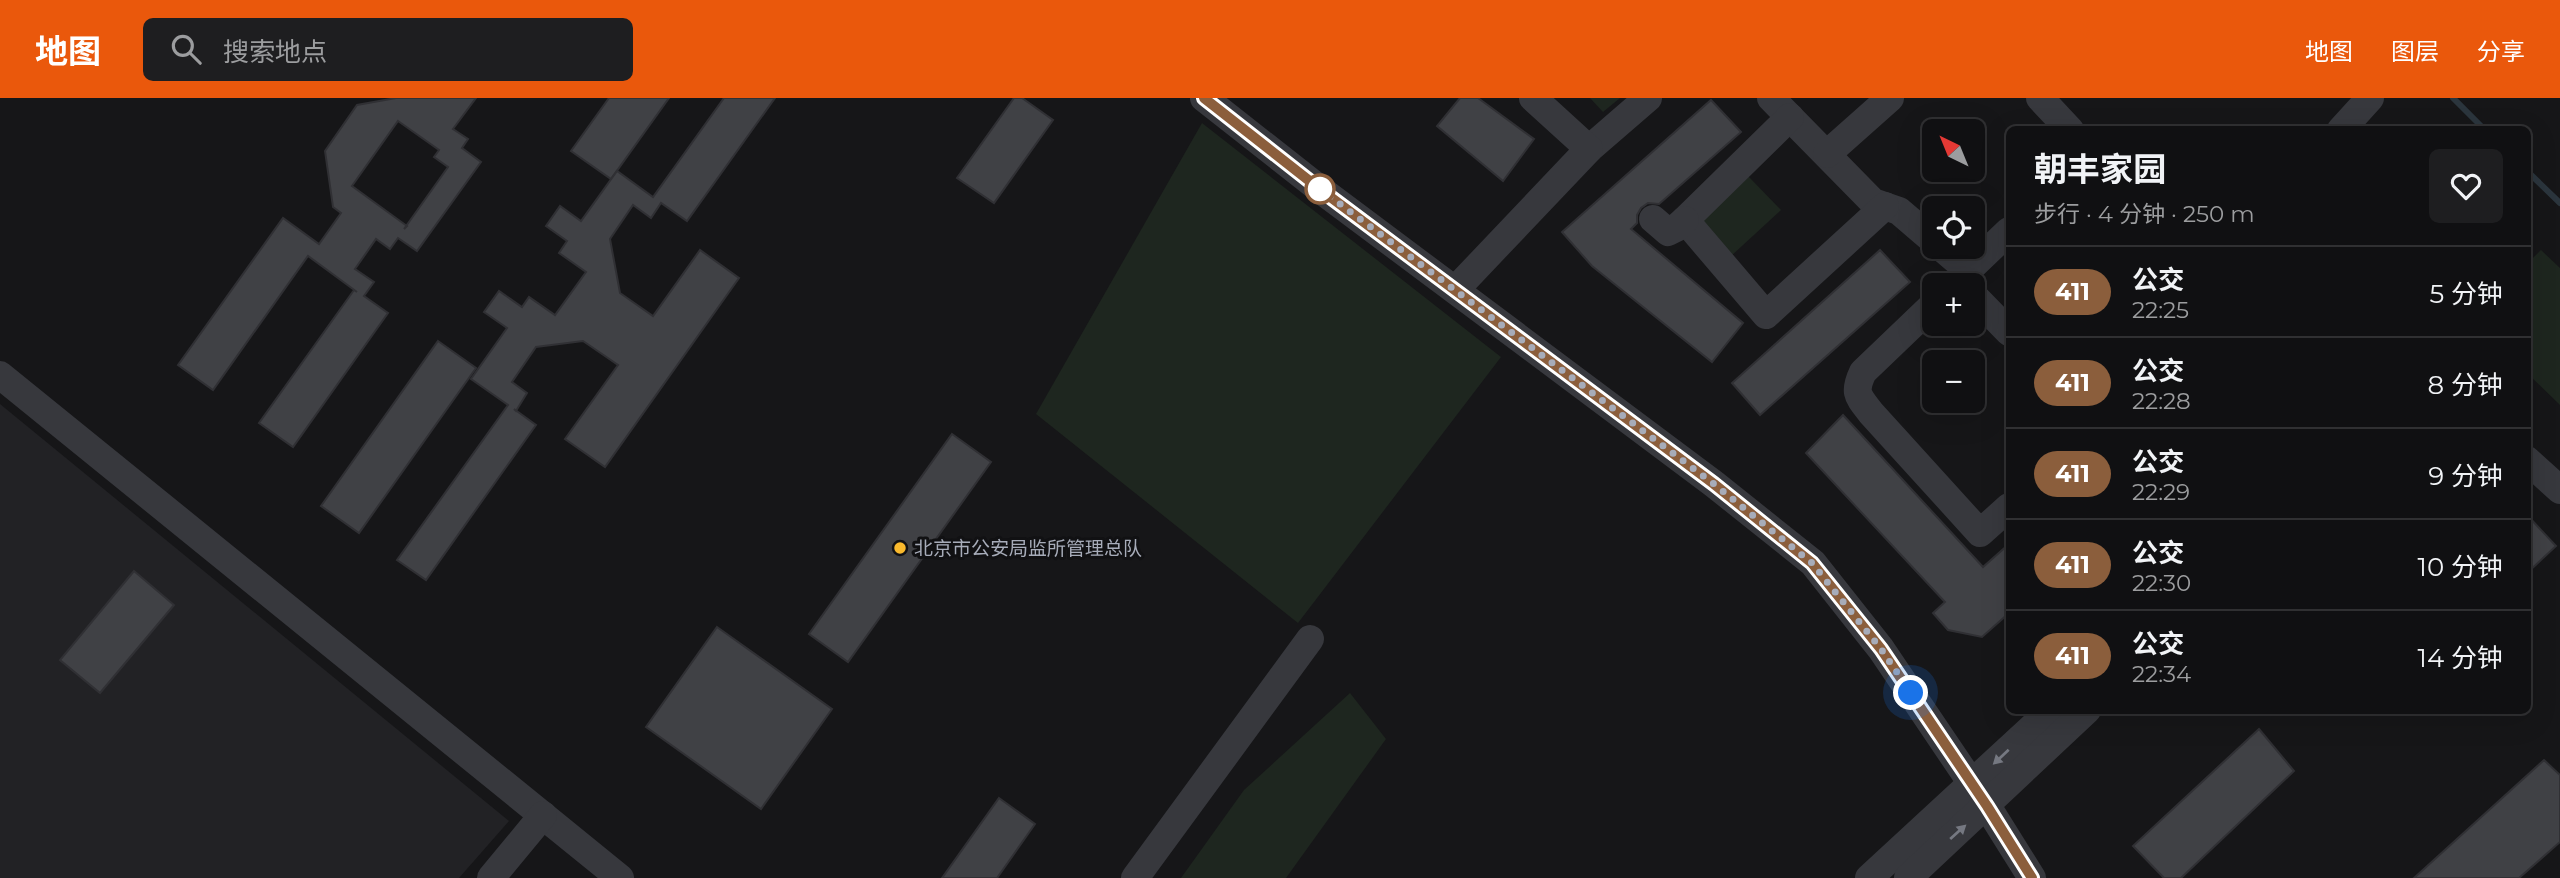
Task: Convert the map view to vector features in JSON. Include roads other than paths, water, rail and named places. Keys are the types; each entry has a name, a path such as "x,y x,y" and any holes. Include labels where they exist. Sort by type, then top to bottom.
{"street":[{"path":"1204,98 1321,190 1714,484 1812,563 1881,649 1980,794 2032,878"},
{"path":"1533,98 1589,149"},
{"path":"1456,289 1589,149 1648,98"},
{"path":"1827,154 1890,98"},
{"path":"2040,98 2066,126"},
{"path":"2345,126 2370,98"},
{"path":"1653,219 1668,232 1676,228 1781,107 1873,202 1899,211 1922,231"},
{"path":"1685,220 1766,315 1885,206"},
{"path":"1972,273 2006,234"},
{"path":"1985,306 2006,329"},
{"path":"1922,315 1863,372 1857,384 1857,394 1871,413 1980,533 2006,510"},
{"path":"0,375 620,878"},
{"path":"2531,464 2560,490"},
{"path":"1135,878 1310,639"},
{"path":"1908,878 2048,714"},
{"path":"1869,878 1980,794 2004,786 2083,714"},
{"path":"491,878 543,815"}],"waterway":[{"path":"2453,98 2481,126"},
{"path":"2531,175 2560,203"}],"place":[{"name":"北京市公安局监所管理总队","path":"900,548"}]}
